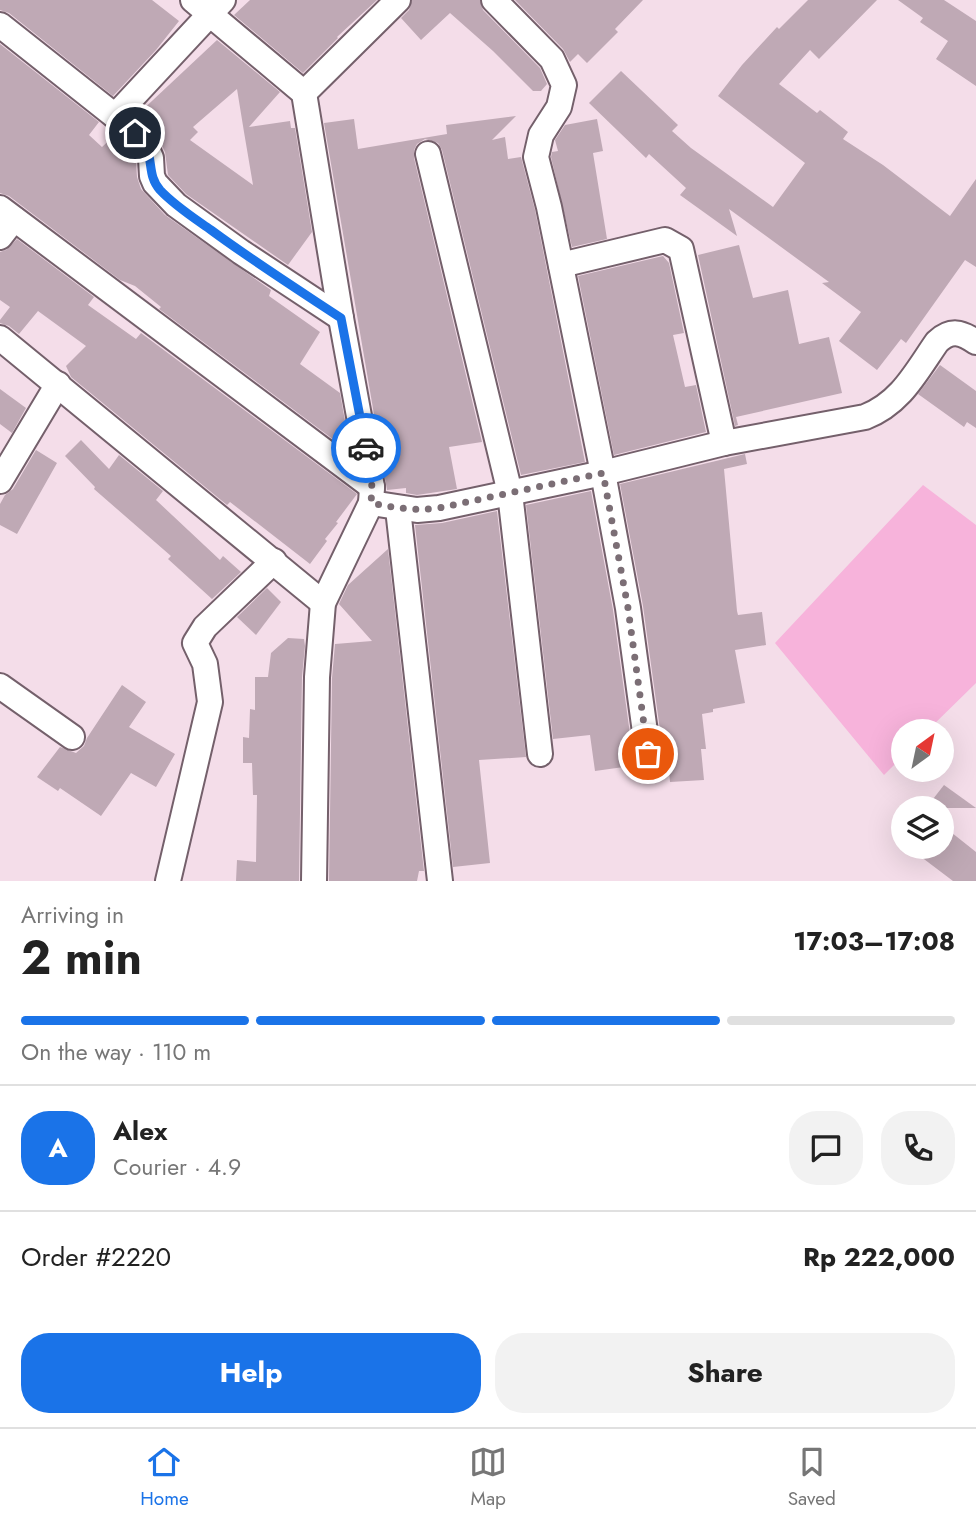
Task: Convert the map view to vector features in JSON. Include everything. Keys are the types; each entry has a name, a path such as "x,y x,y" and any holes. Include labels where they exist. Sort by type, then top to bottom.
{"street":[{"path":"304,93 398,0"},
{"path":"494,0 552,59 564,85 559,107 541,135 536,156 603,473 628,608 648,754"},
{"path":"116,116 209,4 304,93 371,495 323,603 317,677 314,881"},
{"path":"0,25 143,140 151,158 155,183 176,205 341,318"},
{"path":"428,154 510,493 540,754"},
{"path":"5,221 371,495 398,509 439,508 603,473 724,443 865,418 886,408 895,400 945,335 950,332 962,334 976,342"},
{"path":"561,265 665,240 681,248 724,443"},
{"path":"0,338 323,603"},
{"path":"0,481 58,384"},
{"path":"398,509 440,881"},
{"path":"168,881 210,702 205,664 195,643 205,627 274,561"},
{"path":"0,686 72,737"}],"shaded area":[{"path":"923,485 976,525 976,683 939,719 891,719 891,768 884,775 775,643"}],"building":[{"path":"0,0 152,0 179,21 113,96 9,13 0,10"},
{"path":"250,0 377,0 303,73 234,15"},
{"path":"412,0 480,0 483,10 540,68 547,84 541,91 533,91 450,13 421,40 401,18 409,10"},
{"path":"515,0 643,0 615,29 618,32 587,63 578,54 570,62 563,49"},
{"path":"808,0 877,0 819,59 810,50 779,84 817,113 820,110 848,132 843,139 883,165 950,216 976,179 976,267 965,260 906,343 901,339 877,370 839,341 861,312 822,283 829,282 729,209 737,236 680,195 686,188 649,154 646,158 589,103 621,71 678,125 672,131 691,148 773,207 805,163 718,96 777,27 779,29"},
{"path":"898,0 944,0 976,21 976,86 936,59 948,41 920,22 923,18"},
{"path":"217,40 280,92 249,127 290,121 291,128 295,128 312,232 288,265 186,194 168,175 165,152 156,133 137,115","holes":["237,89 253,185 190,140 198,132 193,127"]},
{"path":"0,44 99,122 89,135 102,147 115,135 131,149 141,189 165,215 271,290 269,296 320,332 300,364 340,393 348,438 342,446 159,309 161,307 135,286 120,280 9,196 0,193"},
{"path":"516,116 492,140 505,137 508,159 521,157 535,210 585,462 521,475 442,150 438,143 425,139 417,144 414,158 482,442 449,447 457,489 417,495 406,493 406,488 387,490 324,123 354,119 358,149 447,134 446,125"},
{"path":"597,119 603,151 593,153 607,239 572,247 551,157 552,152 558,151 555,140 565,125"},
{"path":"17,239 94,297 88,305 136,339 141,333 357,494 310,564 230,502 227,505 71,377 66,366 86,346 38,311 19,334 0,323 10,307 0,300 0,252"},
{"path":"739,245 753,298 788,290 799,344 829,337 842,393 736,417 738,425 735,426 698,255"},
{"path":"663,256 669,263 684,333 673,335 685,387 696,385 706,432 614,455 578,276"},
{"path":"940,365 976,391 976,428 967,422 964,427 918,394"},
{"path":"0,389 26,408 12,433 0,424"},
{"path":"81,440 109,469 119,455 163,491 156,500 220,560 223,556 241,572 212,599 168,559 171,556 94,489 65,456"},
{"path":"36,450 57,463 17,534 0,525 0,504 5,495 13,489"},
{"path":"745,454 747,464 724,469 737,611 738,615 762,612 766,645 735,650 745,703 713,709 713,712 702,714 706,749 701,749 704,780 670,782 668,761 660,762 663,752 643,606 620,484"},
{"path":"591,491 613,610 633,756 638,765 595,771 590,735 553,739 526,505"},
{"path":"497,511 526,757 479,760 490,863 453,867 415,525 442,523"},
{"path":"388,549 424,871 419,871 417,881 329,881 332,678 335,644 372,641 339,604 348,585"},
{"path":"267,588 281,602 256,635 237,617"},
{"path":"288,638 304,639 305,646 302,677 299,881 236,881 237,860 256,862 257,795 253,795 252,763 243,763 243,737 249,738 250,709 255,710 255,677 268,677 271,653"},
{"path":"122,685 146,702 129,727 175,754 156,787 131,773 101,816 60,788 58,791 37,777 60,747 76,753 84,746"},
{"path":"944,785 976,808 954,808 954,796 935,796"},
{"path":"954,835 976,852 976,881 953,881 924,859 954,859"}],"way so far":[{"path":"366,448 372,487 371,503 398,509 439,508 603,473 628,608 648,754"}],"route":[{"path":"135,133 143,140 148,150 155,183 176,205 341,318 366,448"}]}
